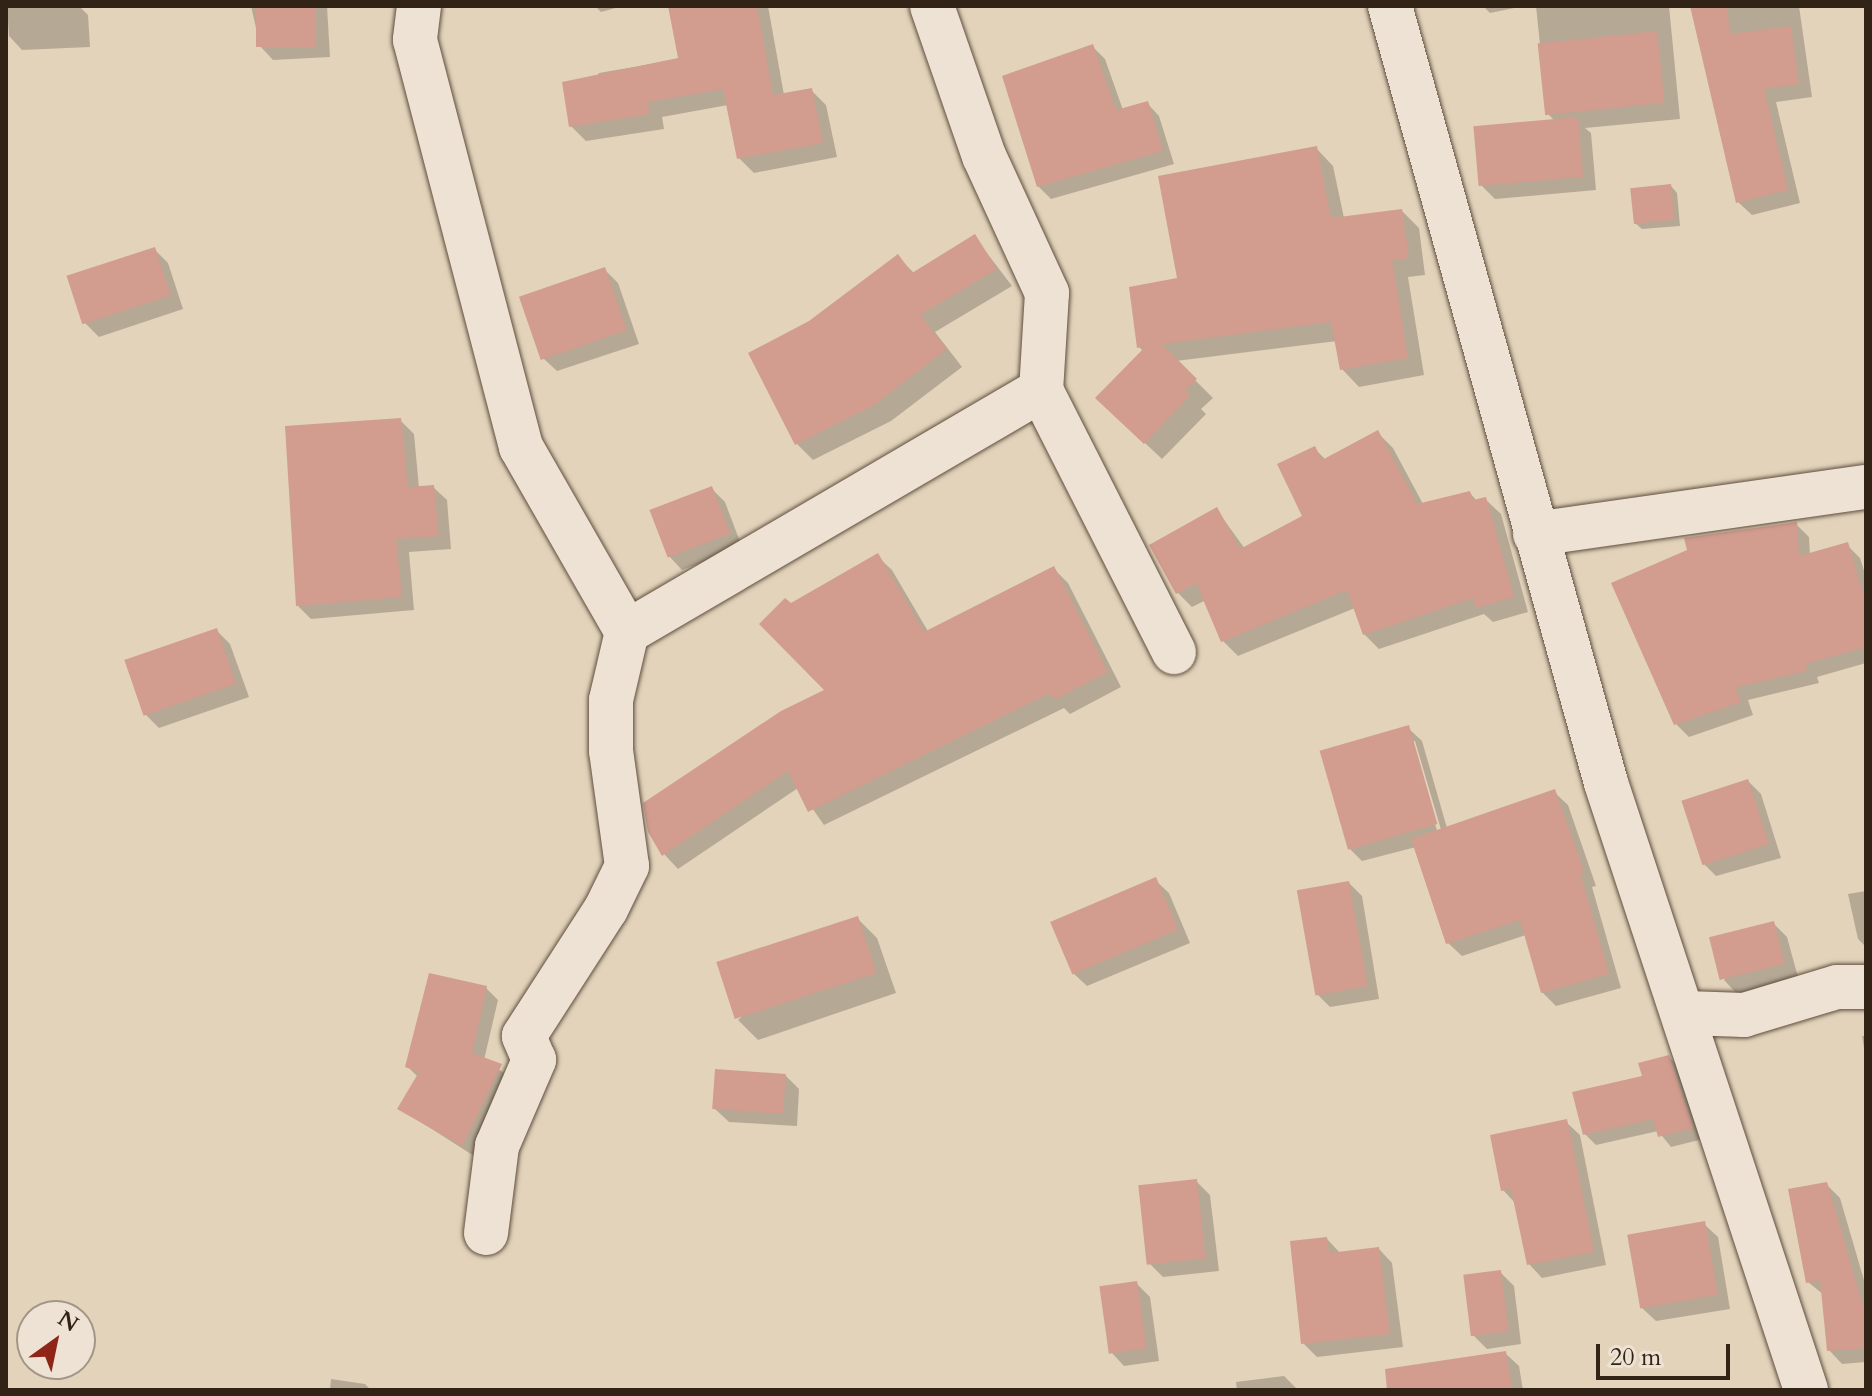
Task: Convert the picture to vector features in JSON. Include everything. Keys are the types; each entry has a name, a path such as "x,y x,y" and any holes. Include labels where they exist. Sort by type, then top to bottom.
{"street":[{"path":"419,6 415,40 521,447 627,632 611,700 611,751 627,866 606,909 524,1036 534,1060 497,1146 486,1233"},
{"path":"932,6 984,156 1047,293 1041,390 1174,652"},
{"path":"1390,6 1606,783 1686,1013 1806,1390"},
{"path":"627,632 1041,390"},
{"path":"1535,534 1866,487"},
{"path":"1686,1013 1744,1015 1837,987 1866,987"}],"building":[{"path":"256,6 315,6 315,47 256,47"},
{"path":"668,6 757,6 773,95 812,88 823,143 737,159 723,89 648,102 650,114 569,127 562,82 678,58"},
{"path":"1690,6 1727,6 1730,34 1791,26 1799,84 1764,89 1788,190 1736,203"},
{"path":"1657,31 1665,103 1545,115 1538,44"},
{"path":"1093,44 1116,110 1148,101 1163,151 1037,187 1002,76"},
{"path":"1578,117 1583,177 1479,186 1473,126"},
{"path":"1317,146 1331,218 1402,209 1409,258 1392,260 1408,358 1340,370 1331,322 1162,344 1197,379 1185,390 1190,395 1144,444 1095,398 1146,346 1137,348 1129,287 1177,278 1158,176"},
{"path":"1671,184 1675,220 1634,224 1630,188"},
{"path":"975,234 997,269 920,315 947,349 874,405 795,445 748,353 809,321 898,254 912,273"},
{"path":"155,247 171,296 82,324 67,276"},
{"path":"605,267 627,330 541,360 519,297"},
{"path":"401,418 408,487 434,485 439,536 396,539 402,597 296,606 285,426"},
{"path":"1378,430 1417,504 1470,491 1473,500 1486,497 1514,597 1476,608 1473,598 1363,635 1347,590 1221,642 1196,583 1176,594 1149,545 1217,507 1240,549 1302,516 1277,464 1315,446 1322,460"},
{"path":"712,486 730,534 668,558 649,510"},
{"path":"1797,522 1799,556 1848,542 1866,604 1866,647 1805,664 1807,671 1736,687 1741,702 1674,725 1611,583 1687,550 1684,538"},
{"path":"878,553 924,632 1054,566 1108,672 1054,700 1050,693 808,812 788,771 662,856 648,832 643,803 781,711 824,690 759,624 785,598 791,603"},
{"path":"217,628 236,684 144,716 124,660"},
{"path":"1409,725 1437,824 1348,850 1320,751"},
{"path":"1748,779 1769,844 1702,865 1681,801"},
{"path":"1555,789 1584,872 1580,873 1609,974 1541,993 1520,920 1446,944 1411,839"},
{"path":"1156,877 1178,929 1072,974 1050,922"},
{"path":"1349,881 1368,986 1315,996 1297,890"},
{"path":"858,916 877,973 735,1019 716,962"},
{"path":"1774,921 1785,964 1720,980 1709,937"},
{"path":"429,973 487,986 472,1053 502,1064 462,1146 397,1109 419,1072 405,1067"},
{"path":"1669,1055 1693,1128 1658,1137 1653,1119 1583,1135 1572,1092 1642,1076 1638,1063"},
{"path":"715,1069 786,1074 783,1114 712,1109"},
{"path":"1567,1119 1594,1252 1527,1265 1511,1189 1501,1191 1490,1135"},
{"path":"1197,1179 1205,1259 1147,1265 1138,1185"},
{"path":"1827,1182 1865,1313 1866,1348 1827,1351 1820,1280 1806,1283 1788,1189"},
{"path":"1705,1221 1718,1295 1640,1309 1627,1235"},
{"path":"1327,1237 1329,1253 1379,1247 1390,1334 1301,1344 1290,1241"},
{"path":"1501,1270 1509,1332 1471,1336 1463,1275"},
{"path":"1137,1281 1146,1348 1109,1354 1099,1286"},
{"path":"1506,1351 1512,1390 1387,1390 1385,1369"}]}
